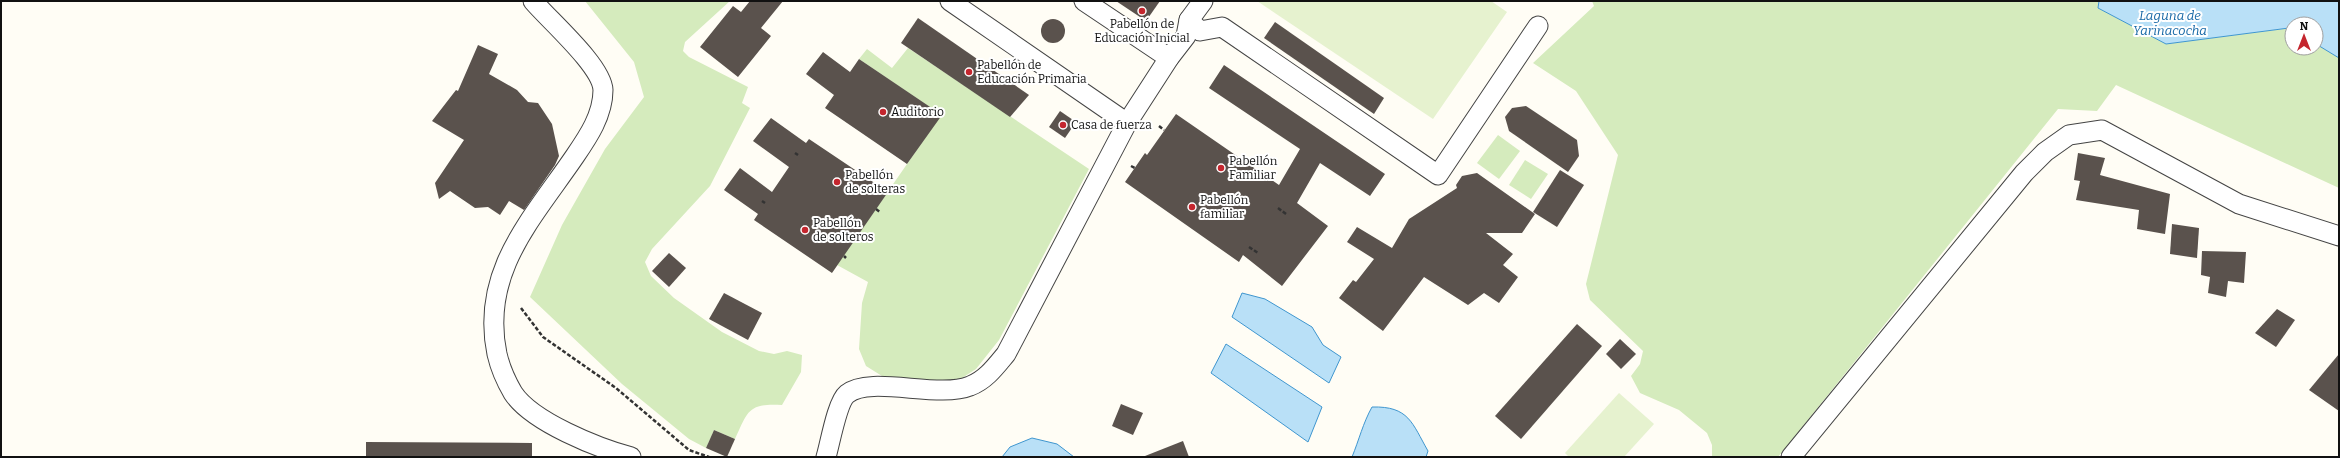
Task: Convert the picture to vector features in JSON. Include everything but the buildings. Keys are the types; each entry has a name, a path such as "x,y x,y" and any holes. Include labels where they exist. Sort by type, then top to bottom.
{"lane":[{"path":"533,1 593,66 602,81 603,91 596,122 508,255 495,297 493,335 500,364 514,394 534,414 568,433 631,457"},
{"path":"950,1 1127,123"},
{"path":"1084,1 1169,58"},
{"path":"826,457 839,409 846,394 863,386 924,390 951,389 970,386 985,378 1006,354 1127,123 1169,58 1186,36 1190,20 1203,1"},
{"path":"1190,20 1200,30 1222,27 1438,175 1538,26"},
{"path":"1791,457 2024,173 2045,152 2069,135 2102,130 2239,204 2339,236"}],"path":[{"path":"1158,126 1164,130"},
{"path":"1131,166 1135,168"},
{"path":"1278,208 1286,214"},
{"path":"876,209 880,212"},
{"path":"1249,247 1258,253"},
{"path":"521,308 543,337 616,388 689,450 709,457"}],"green space":[{"path":"585,1 730,1 685,42 683,51 689,57 748,87 742,103 750,108 710,186 652,249 645,262 651,276 674,298 722,332 759,351 774,354 787,351 802,355 801,372 782,405 756,407 747,415 735,439 714,430 706,448 689,439 622,384 530,297 562,225 605,149 644,97 634,62"},
{"path":"1257,1 1491,1 1507,12 1433,119"},
{"path":"1592,1 2099,1 2098,8 2166,44 2284,29 2284,56 2324,56 2324,49 2339,58 2339,188 2116,85 2097,111 2058,109 1778,457 1712,457 1712,445 1707,433 1679,410 1640,393 1631,376 1640,364 1643,351 1590,300 1586,284 1618,155 1576,91 1533,63 1594,6"},
{"path":"908,48 1089,169 999,340 976,369 962,378 942,386 882,376 866,366 859,349 862,303 868,282 837,265 941,115 859,59 867,49 892,68"},
{"path":"1498,135 1520,151 1499,179 1477,163"},
{"path":"1525,160 1548,174 1531,199 1509,185"},
{"path":"1619,393 1654,424 1624,457 1569,457 1565,453"}],"water":[{"name":"Laguna de Yarinacocha","path":"2099,1 2339,1 2339,58 2324,49 2324,16 2284,16 2284,29 2166,44 2098,8"},
{"path":"1242,293 1265,299 1312,327 1323,345 1341,357 1329,383 1232,317"},
{"path":"1226,344 1322,407 1308,442 1211,373"},
{"path":"1372,407 1384,407 1394,410 1402,413 1408,418 1418,432 1428,451 1426,457 1352,457"},
{"path":"1032,438 1057,444 1074,457 1002,457 1010,447"}],"place":[{"name":"Pabellón de Educación Inicial","path":"1142,11"},
{"name":"Pabellón de Educación Primaria","path":"969,72"},
{"name":"Auditorio","path":"883,112"},
{"name":"Casa de fuerza","path":"1063,125"},
{"name":"Pabellón Familiar","path":"1221,168"},
{"name":"Pabellón de solteras","path":"837,182"},
{"name":"Pabellón familiar","path":"1192,207"},
{"name":"Pabellón de solteros","path":"805,230"}]}
